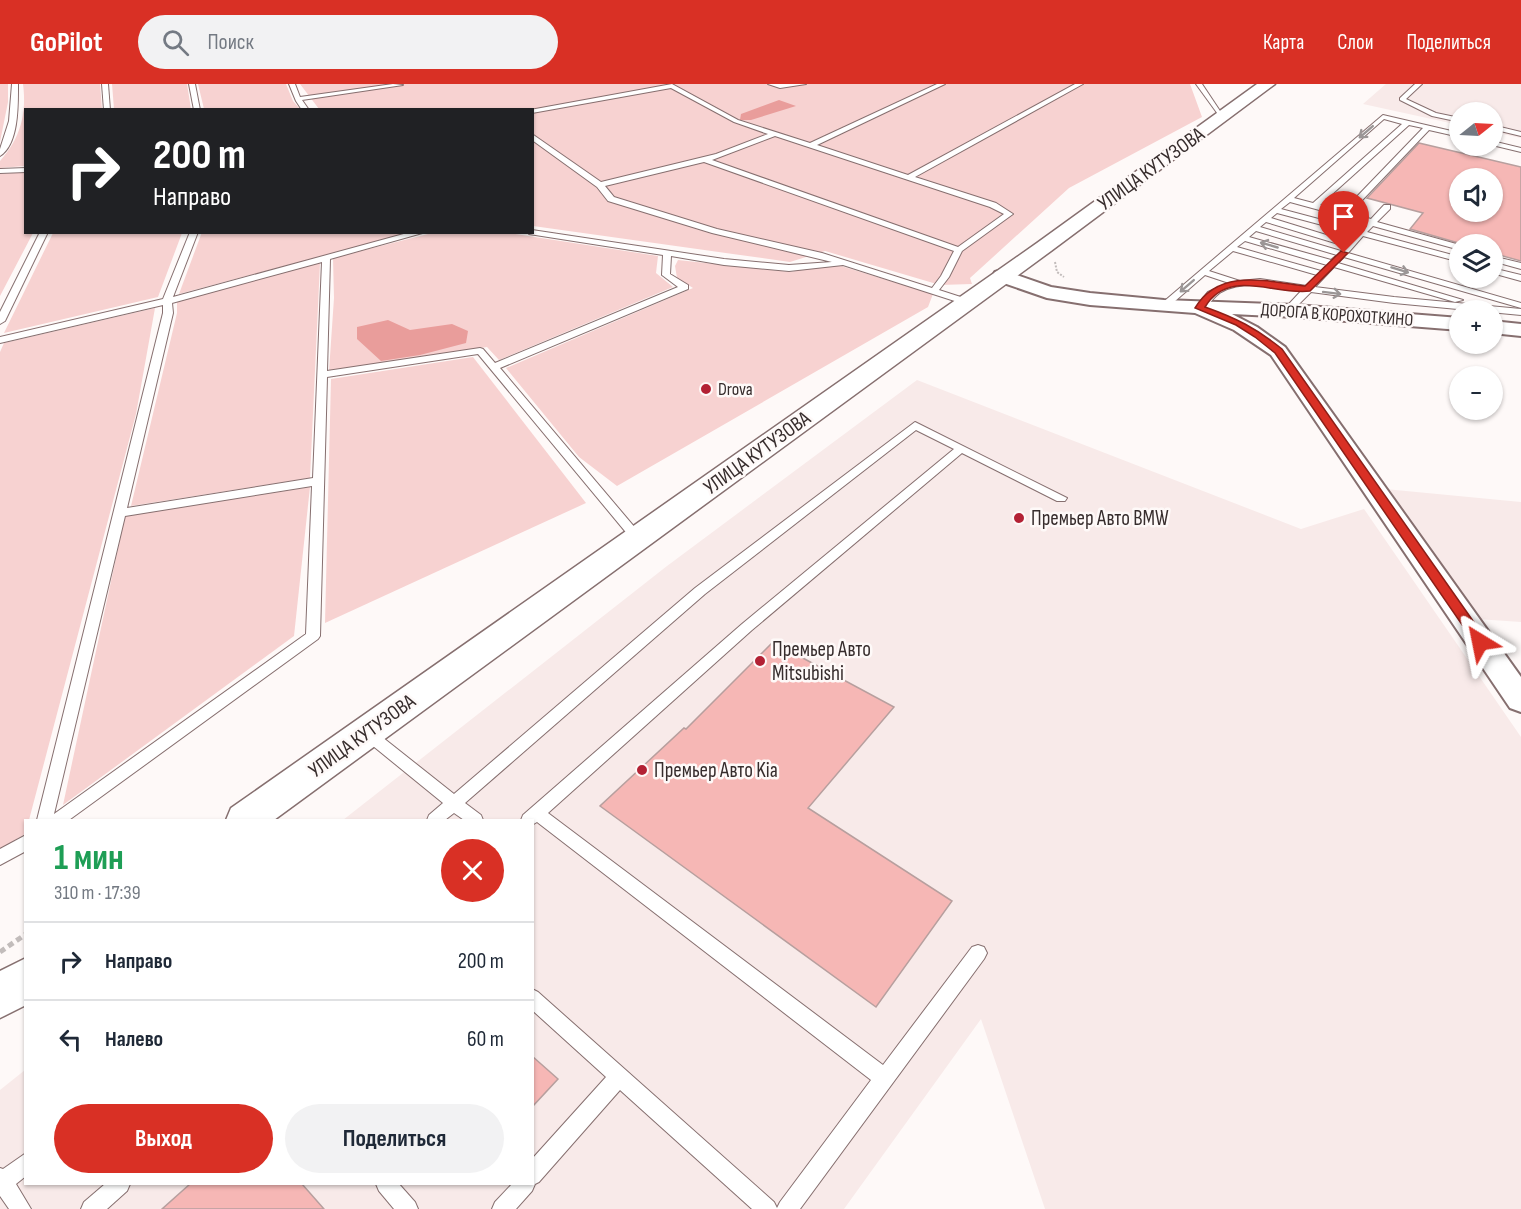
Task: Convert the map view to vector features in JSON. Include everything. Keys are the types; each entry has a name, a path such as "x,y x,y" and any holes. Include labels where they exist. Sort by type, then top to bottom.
{"main road":[{"name":"УЛИЦА КУТУЗОВА","path":"246,819 1267,84"}],"street":[{"name":"ДОРОГА В КОРОХОТКИНО","path":"1002,276 1047,292 1090,299 1164,306 1295,311 1449,323"},
{"path":"1200,308 1239,323 1259,335 1278,351 1521,700"},
{"path":"1503,323 1521,330"}],"lane":[{"path":"0,154 6,148 15,101 15,84"},
{"path":"105,84 106,108"},
{"path":"192,84 197,108"},
{"path":"292,84 305,108"},
{"path":"298,99 400,84"},
{"path":"771,84 803,84"},
{"path":"809,146 942,84"},
{"path":"907,178 1080,84"},
{"path":"1199,84 1222,116"},
{"path":"1419,84 1402,99 1434,115 1449,118"},
{"path":"534,111 671,85 736,121 993,205 1009,214 959,249 945,277 934,291"},
{"path":"1164,306 1383,117 1449,133"},
{"path":"1315,206 1407,123"},
{"path":"1345,214 1427,128"},
{"path":"1503,130 1521,134"},
{"path":"600,185 704,159 774,134"},
{"path":"534,137 600,185 611,199 715,231 845,263 967,302"},
{"path":"1503,146 1521,150"},
{"path":"704,159 959,249"},
{"path":"0,171 24,170"},
{"path":"1289,199 1449,246"},
{"path":"1295,311 1293,305 1387,207"},
{"path":"1276,210 1449,257"},
{"path":"1265,219 1351,245"},
{"path":"1255,228 1521,306"},
{"path":"534,232 667,254 789,268 845,263"},
{"path":"0,321 43,234"},
{"path":"45,819 168,313 167,302 193,234"},
{"path":"0,340 167,302 415,234"},
{"path":"1244,238 1334,263 1449,304"},
{"path":"1232,248 1322,274"},
{"path":"494,367 686,287 666,275 667,254"},
{"path":"59,819 314,636 326,258"},
{"path":"1503,261 1521,266"},
{"path":"1203,272 1237,283"},
{"path":"1503,273 1521,278"},
{"path":"1200,308 1206,298 1220,287 1237,283 1260,282 1449,312"},
{"path":"1503,315 1521,312"},
{"path":"322,375 480,351 638,539"},
{"path":"436,819 700,591 915,425 1061,498"},
{"path":"885,1079 533,817 747,627 962,448"},
{"path":"120,513 319,481"},
{"path":"367,733 474,819"},
{"path":"0,858 24,843"},
{"path":"788,1209 978,953"},
{"path":"534,1000 767,1209"},
{"path":"534,1173 619,1076"},
{"path":"21,1209 1,1180 24,1164"},
{"path":"91,1209 119,1185"},
{"path":"387,1185 408,1209"},
{"path":"502,1209 524,1185"}],"path":[{"path":"1057,258 1054,265 1057,272 1068,280"},
{"path":"7,986 24,939"}],"shaded area":[{"path":"0,84 8,84 8,102 0,142"},
{"path":"23,84 100,84 102,108 24,108 24,166 0,168 0,161 13,144 20,126"},
{"path":"112,84 187,84 191,108 114,108"},
{"path":"198,84 286,84 293,101 299,108 204,108"},
{"path":"300,84 1190,84 1202,117 1069,188 970,278 972,284 940,285 825,251 790,262 534,226 534,108 318,108"},
{"path":"1386,84 1521,84 1521,138 1503,134 1503,102 1449,102 1449,123 1363,104"},
{"path":"779,100 796,106 751,120 740,120 741,114"},
{"path":"24,172 24,234 32,234 0,296 0,174"},
{"path":"52,234 182,234 158,297 4,333"},
{"path":"201,234 405,234 179,294"},
{"path":"428,234 515,234 658,256 656,273 673,287 499,360 487,347 329,371 334,298 333,258"},
{"path":"678,260 791,272 828,262 933,294 928,307 617,486 579,457 506,368 693,288 677,278 675,266"},
{"path":"320,263 310,478 131,506 177,313 177,301"},
{"path":"155,308 136,414 29,819 24,819 24,835 0,849 0,352 4,343"},
{"path":"388,320 410,330 452,324 468,331 466,343 420,355 381,361 357,339 357,327"},
{"path":"473,357 586,503 325,623 331,379"},
{"path":"917,380 1301,529 1364,509 1521,737 1521,1209 1045,1209 981,1019 844,1209 0,1209 0,1090 24,1071 24,1185 534,1185 534,819 344,819 667,566"},
{"path":"310,487 294,636 63,805 125,516"},
{"path":"1385,489 1521,502 1521,622 1477,619"}],"building":[{"path":"1419,143 1449,150 1449,156 1474,156 1521,167 1521,261 1503,256 1503,234 1449,234 1449,240 1410,229 1423,213 1367,198"},
{"path":"773,642 894,707 808,808 952,901 876,1007 600,806 684,728 686,729"},
{"path":"534,1058 558,1079 534,1105"},
{"path":"189,1185 303,1185 324,1209 162,1209"}],"place":[{"name":"Drova","path":"706,389"},
{"name":"Премьер Авто BMW","path":"1019,518"},
{"name":"Премьер Авто Mitsubishi","path":"760,661"},
{"name":"Премьер Авто Kia","path":"642,770"}],"route":[{"path":"1344,253 1307,290 1260,282 1237,283 1220,287 1206,298 1200,308 1239,323 1259,335 1278,351 1480,642"}]}
